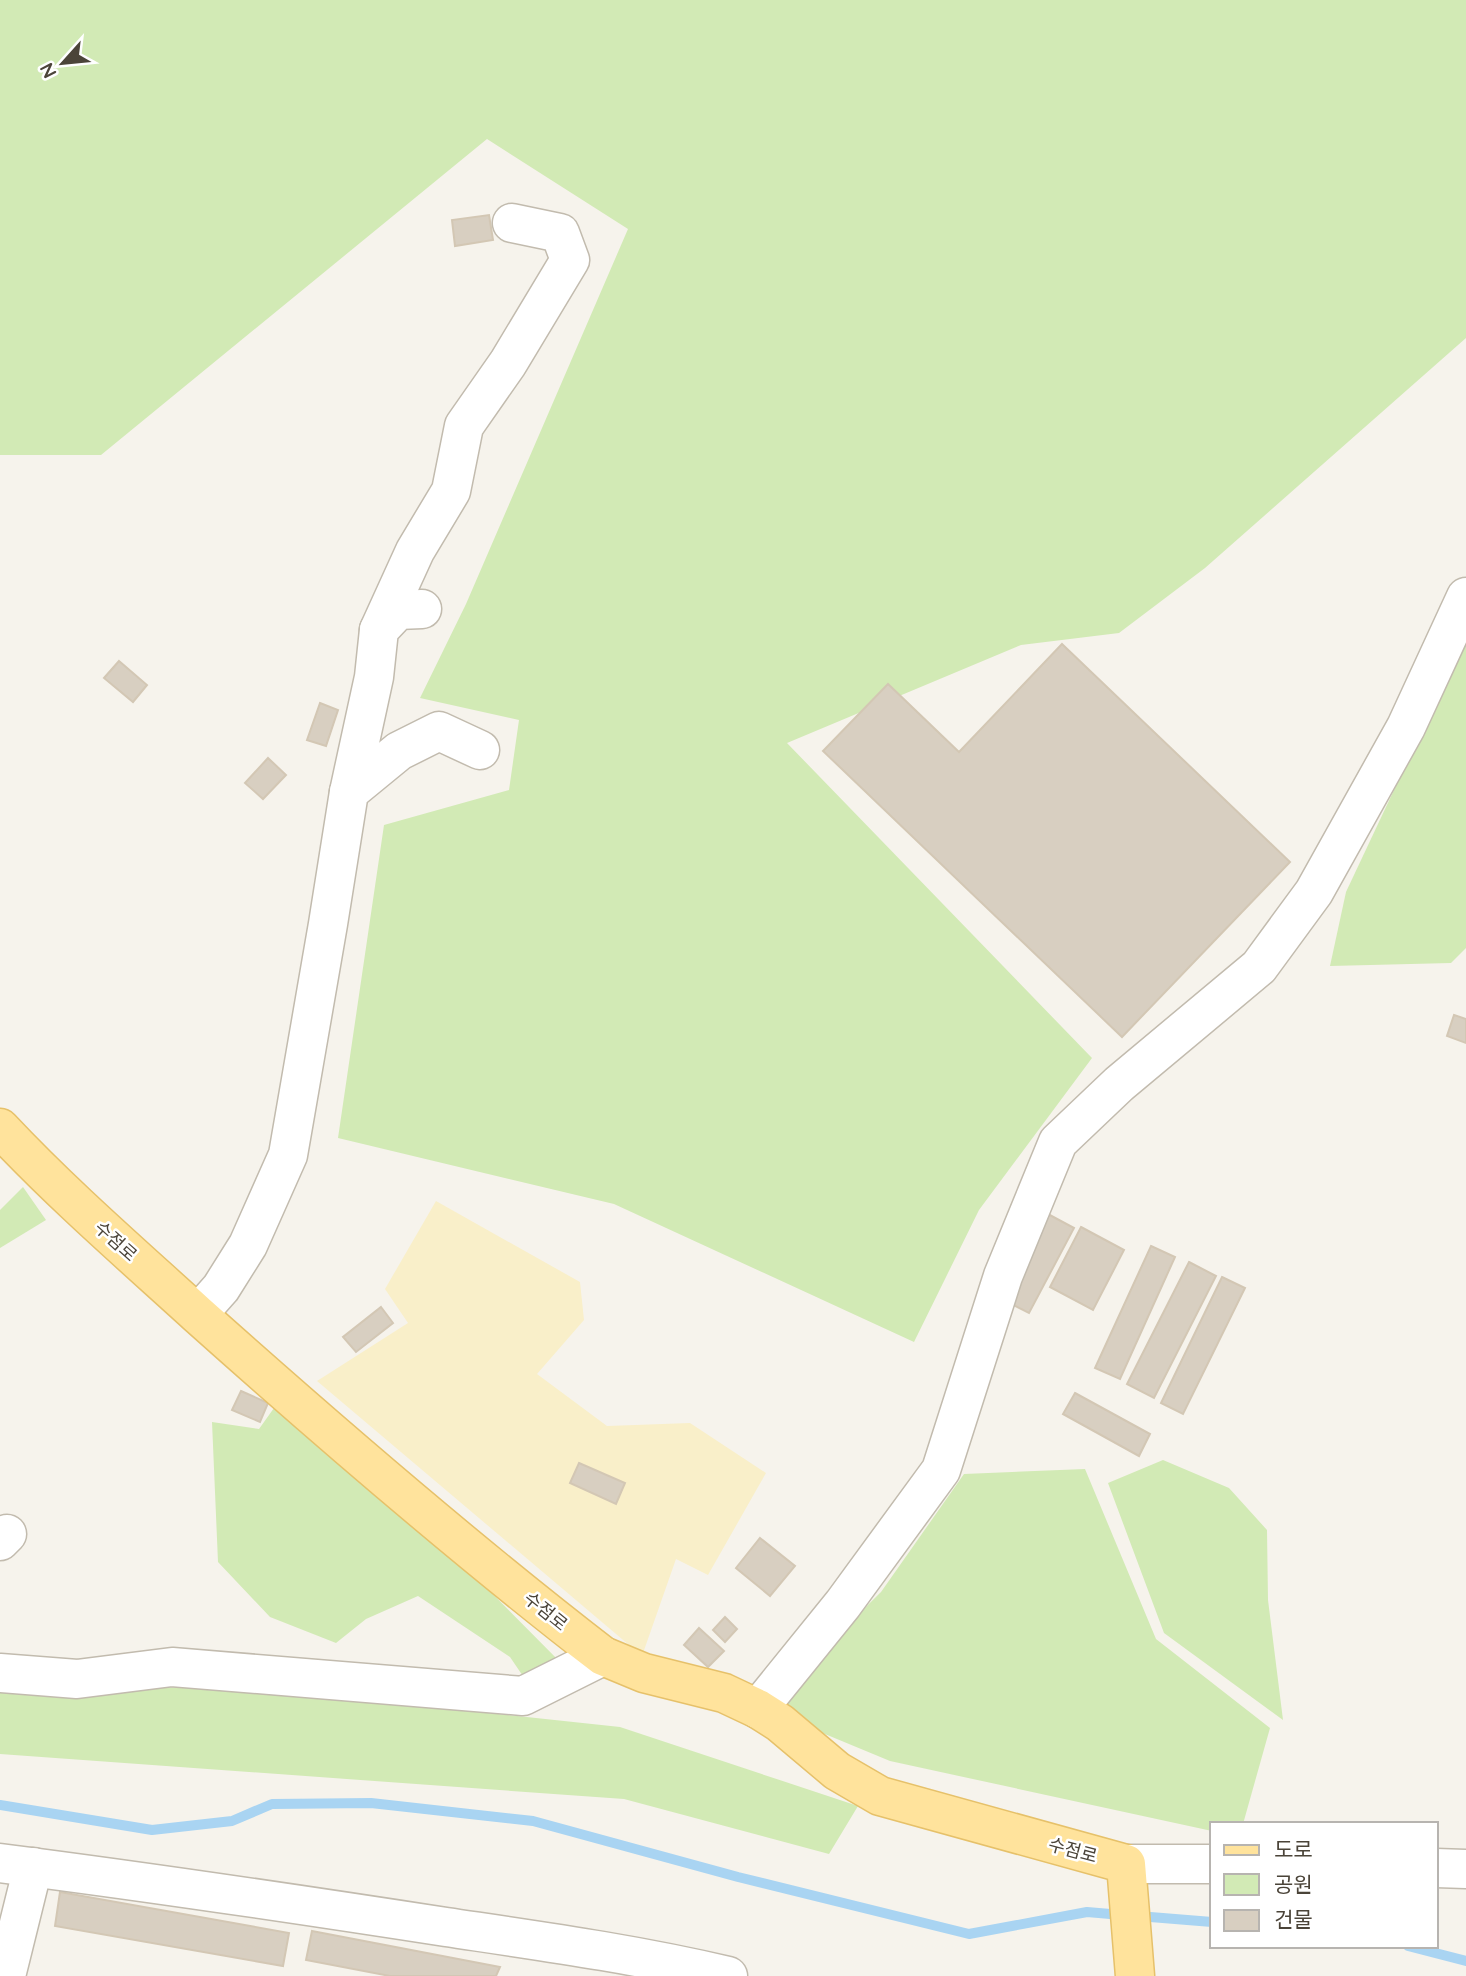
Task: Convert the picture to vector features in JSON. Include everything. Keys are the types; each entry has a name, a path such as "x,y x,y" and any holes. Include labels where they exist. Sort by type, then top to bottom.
{"main road":[{"name":"수점로","path":"0,1128 93,1220 284,1393 603,1657 644,1673 724,1693 758,1709 780,1723 837,1772 880,1796 1126,1864"},
{"path":"1126,1864 1135,1976"}],"street":[{"path":"198,1314 220,1289 248,1245 288,1155 349,792 374,677 379,630 415,551 450,492 464,426 508,363 570,260 560,233 512,223"},
{"path":"758,1709 843,1604 941,1471 1003,1276 1058,1142 1119,1084 1259,967 1314,892 1328,868 1406,727 1466,597"},
{"path":"379,630 398,610 422,609"},
{"path":"349,792 350,715"},
{"path":"349,792 398,751 439,731 480,750"},
{"path":"0,1673 77,1679 172,1667 523,1696 603,1657"},
{"name":"수점로","path":"1126,1864 1210,1864"},
{"path":"6,1976 17,1865 167,1884 636,1956 728,1976"},
{"path":"1438,1868 1466,1869"}],"green space":[{"path":"0,0 1466,0 1466,338 1205,568 1119,633 1021,645 787,743 1092,1058 979,1210 914,1342 614,1204 338,1138 384,825 509,790 519,720 420,698 466,604 628,229 487,139 101,455 0,455"},
{"path":"1466,637 1466,948 1451,963 1330,966 1346,892"},
{"path":"23,1187 46,1220 0,1248 0,1210"},
{"path":"279,1401 468,1569 566,1668 529,1685 510,1657 418,1596 366,1619 336,1643 270,1617 218,1562 212,1422 259,1429"},
{"path":"1163,1460 1229,1488 1267,1530 1268,1600 1283,1720 1164,1633 1108,1483"},
{"path":"1085,1469 1156,1639 1270,1728 1244,1822 1210,1822 1210,1831 890,1761 779,1715 792,1680 881,1592 964,1474"},
{"path":"189,1687 404,1704 620,1727 858,1806 829,1854 624,1799 0,1754 0,1691"}],"sand":[{"path":"436,1201 580,1282 584,1320 537,1374 607,1426 690,1423 766,1473 708,1575 676,1559 642,1656 317,1381 408,1323 385,1289"}],"building":[{"path":"489,215 493,240 455,246 452,220"},
{"path":"1062,644 1290,862 1122,1037 823,751 888,684 959,752"},
{"path":"119,661 147,685 133,702 104,678"},
{"path":"320,703 338,710 326,746 307,740"},
{"path":"268,758 286,775 263,799 245,783"},
{"path":"1454,1015 1466,1019 1466,1043 1447,1036"},
{"path":"1046,1213 1074,1228 1029,1313 1002,1299"},
{"path":"1081,1227 1124,1250 1093,1310 1050,1287"},
{"path":"1151,1246 1175,1257 1120,1379 1095,1368"},
{"path":"1189,1262 1216,1276 1154,1398 1127,1384"},
{"path":"1222,1277 1245,1288 1183,1414 1161,1403"},
{"path":"381,1307 393,1323 356,1352 343,1337"},
{"path":"241,1391 268,1403 260,1422 232,1410"},
{"path":"1075,1393 1150,1434 1139,1456 1063,1414"},
{"path":"579,1463 625,1483 616,1504 570,1483"},
{"path":"760,1538 795,1566 770,1596 736,1568"},
{"path":"725,1617 737,1629 725,1642 713,1630"},
{"path":"699,1628 724,1651 708,1667 684,1645"},
{"path":"60,1892 289,1933 283,1966 55,1926"},
{"path":"312,1931 500,1967 496,1976 390,1976 306,1960"}],"waterway":[{"path":"0,1805 152,1830 232,1821 272,1804 371,1803 533,1821 738,1877 969,1934 1087,1912 1122,1915"},
{"path":"1138,1916 1210,1922"},
{"path":"1416,1948 1466,1961"}]}
